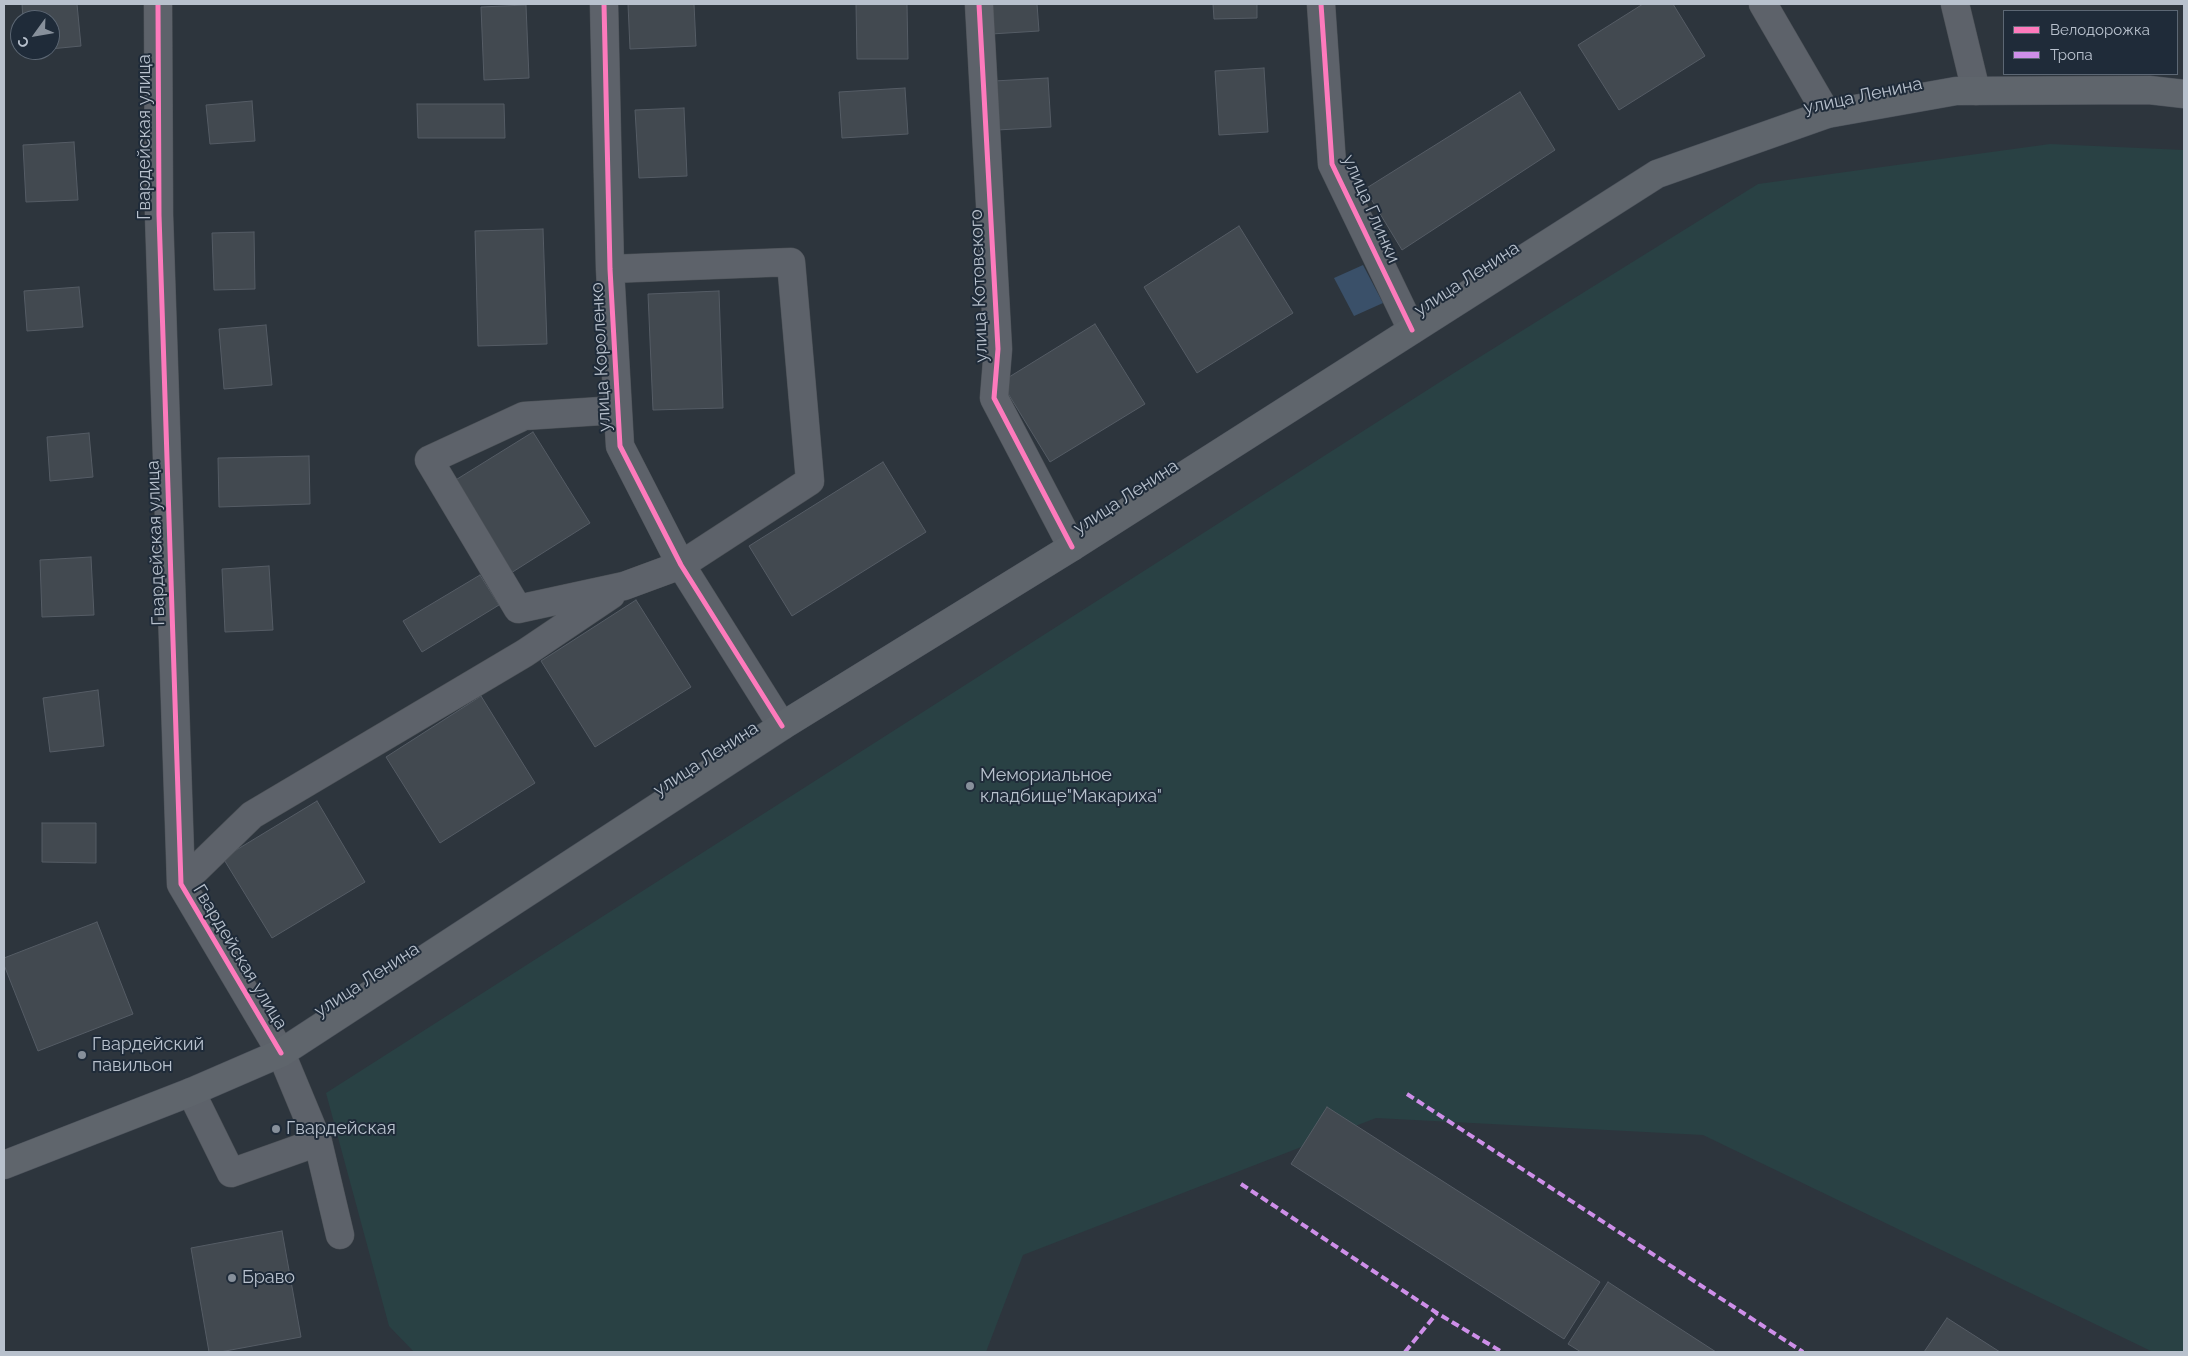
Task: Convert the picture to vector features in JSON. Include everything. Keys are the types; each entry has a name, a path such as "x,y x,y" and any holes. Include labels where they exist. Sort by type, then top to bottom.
{"main road":[{"name":"улица Ленина","path":"4,1165 191,1092 282,1052 782,726 1072,547 1657,174 1827,114 1956,91 2150,90 2184,94"}],"street":[{"name":"Гвардейская улица","path":"158,4 159,215 181,884 282,1052 318,1142 340,1235"},
{"name":"улица Короленко","path":"604,4 610,269 620,446 681,565 782,726"},
{"name":"улица Котовского","path":"979,4 998,349 994,398 1072,547"},
{"name":"улица Глинки","path":"1321,4 1332,164 1412,330"},
{"path":"1763,4 1827,114"},
{"path":"1955,4 1976,91"},
{"path":"610,269 791,262 810,481 681,565 624,586 518,609 429,460 524,416 617,410"},
{"path":"181,884 252,815 526,653 624,586"},
{"path":"191,1092 231,1173 318,1142"}],"green space":[{"path":"2050,144 2184,150 2184,1352 2153,1352 1703,1135 1376,1118 1023,1255 986,1352 414,1352 389,1326 326,1093 1454,373 1758,184"}],"water":[{"path":"1363,265 1383,303 1354,316 1334,278"}],"building":[{"path":"22,4 77,4 81,46 60,48 60,10 22,10"},
{"path":"628,4 694,4 696,46 630,49"},
{"path":"856,4 907,4 908,59 857,59"},
{"path":"989,4 1037,4 1039,31 991,34"},
{"path":"1213,4 1257,4 1257,18 1214,19"},
{"path":"1643,4 1673,4 1705,56 1619,110 1578,45"},
{"path":"526,5 529,78 484,80 481,7"},
{"path":"1264,68 1268,132 1219,135 1215,71"},
{"path":"1048,78 1051,127 997,130 994,81"},
{"path":"905,88 908,134 842,138 839,92"},
{"path":"1520,92 1555,150 1402,250 1365,189"},
{"path":"252,101 255,141 210,144 206,105"},
{"path":"417,104 504,104 505,138 418,138"},
{"path":"684,108 687,176 639,178 635,110"},
{"path":"74,142 78,200 26,202 23,145"},
{"path":"1239,226 1293,313 1197,373 1144,287"},
{"path":"543,229 547,344 478,346 475,231"},
{"path":"254,232 255,289 214,290 212,233"},
{"path":"79,287 83,327 27,331 24,291"},
{"path":"719,291 723,408 653,410 648,294"},
{"path":"1095,324 1145,404 1050,462 1001,382"},
{"path":"266,325 272,385 224,389 219,329"},
{"path":"533,432 590,523 511,573 454,481"},
{"path":"89,433 93,477 50,481 47,437"},
{"path":"309,456 310,504 219,507 218,458"},
{"path":"883,462 926,532 792,616 749,546"},
{"path":"91,557 94,615 42,617 40,560"},
{"path":"269,566 273,630 225,632 222,569"},
{"path":"480,575 499,605 422,652 403,621"},
{"path":"636,600 691,687 595,747 541,661"},
{"path":"98,690 104,746 50,752 43,698"},
{"path":"481,696 535,783 440,843 386,757"},
{"path":"317,801 365,882 272,938 223,858"},
{"path":"42,823 96,823 96,863 42,862"},
{"path":"97,922 133,1014 38,1051 4,965 4,958"},
{"path":"1327,1107 1600,1282 1564,1339 1291,1164"},
{"path":"282,1231 301,1337 220,1352 209,1352 191,1248"},
{"path":"1608,1282 1716,1352 1581,1352 1568,1344"},
{"path":"1947,1318 2000,1352 1924,1352"}],"marked path":[{"path":"1407,1094 1803,1352"},
{"path":"1241,1184 1437,1313 1502,1352"},
{"path":"1405,1352 1437,1313"}],"cycle path":[{"path":"158,4 159,215 181,884 281,1053"},
{"path":"604,4 610,269 620,446 681,565 782,726"},
{"path":"979,4 998,349 994,398 1072,547"},
{"path":"1321,4 1332,164 1412,330"}],"place":[{"name":"Мемориальное кладбище\"Макариха\"","path":"970,786"},
{"name":"Гвардейский павильон","path":"82,1055"},
{"name":"Гвардейская","path":"276,1129"},
{"name":"Браво","path":"232,1278"}]}
